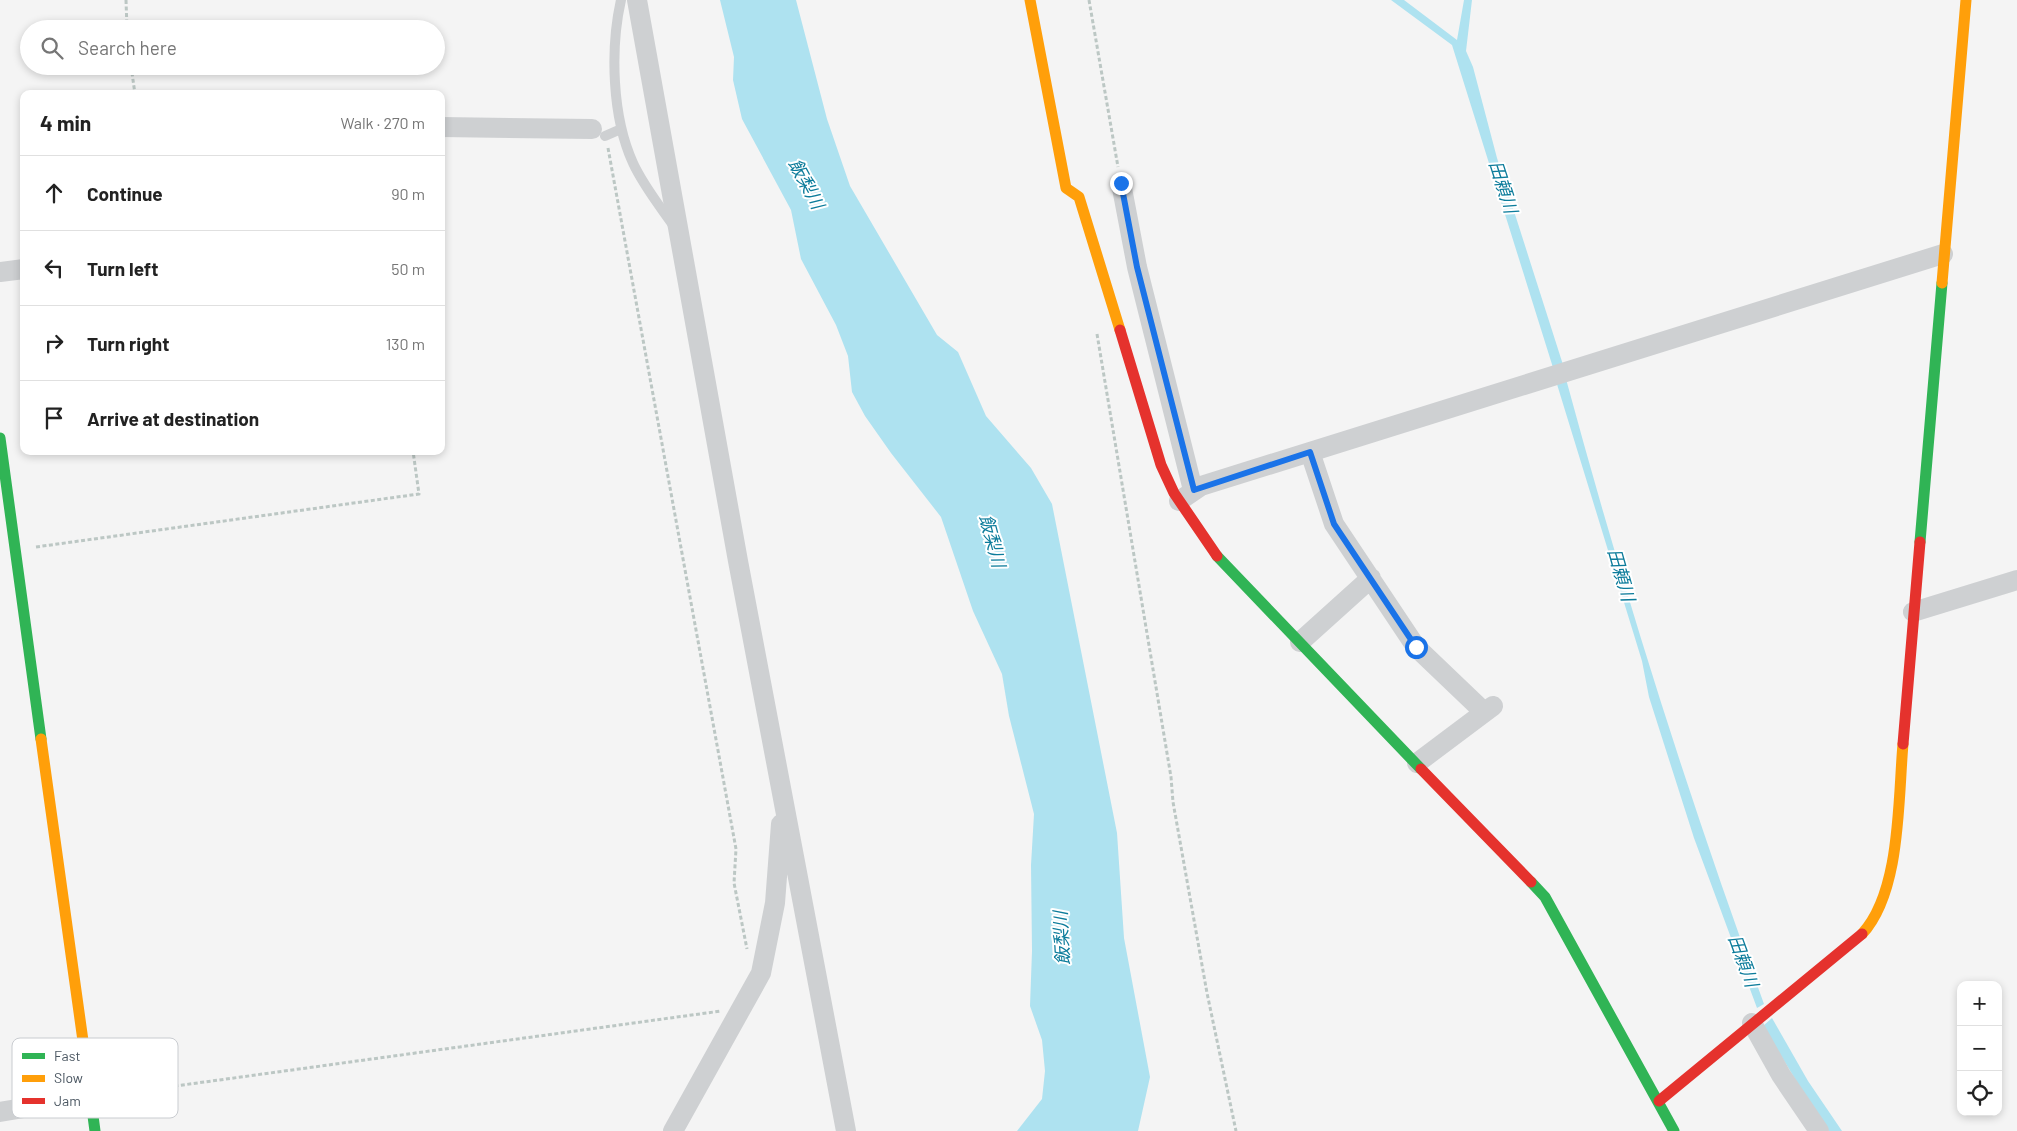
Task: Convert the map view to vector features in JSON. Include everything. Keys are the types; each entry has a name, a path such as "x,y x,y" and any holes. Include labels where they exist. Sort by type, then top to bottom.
{"street":[{"path":"638,0 738,561 846,1131"},
{"path":"1030,0 1066,188 1079,197 1155,449 1169,484 1186,496"},
{"path":"1659,1101 1863,933 1874,920 1888,891 1894,848 1966,0"},
{"path":"445,127 608,132"},
{"path":"1121,183 1186,496 1225,566 1545,897 1674,1131"},
{"path":"1186,496 1310,452 1943,254"},
{"path":"0,272 20,270"},
{"path":"0,438 82,1038"},
{"path":"1310,452 1334,524 1423,654 1488,708 1417,763"},
{"path":"1300,642 1371,578"},
{"path":"1913,612 2017,580"},
{"path":"673,1131 761,973 775,903 784,797"},
{"path":"1755,1021 1781,1075 1819,1131"},
{"path":"93,1118 95,1131"}],"lane":[{"path":"621,0 615,45 615,69 608,132 633,163 679,234"}],"path":[{"path":"126,0 127,20"},
{"path":"1088,0 1121,183"},
{"path":"133,75 135,90"},
{"path":"608,132 736,849 734,883 747,952"},
{"path":"1095,325 1171,777 1173,802 1207,993 1236,1131"},
{"path":"15,550 419,494 414,455"},
{"path":"178,1085 731,1009 740,1012"}],"water":[{"name":"飯梨川","path":"720,0 796,0 827,119 850,186 937,335 958,352 986,416 1031,468 1052,504 1117,833 1124,938 1150,1077 1138,1131 1017,1131 1042,1099 1045,1071 1042,1040 1030,1006 1032,951 1031,865 1034,814 1009,716 1002,674 973,611 941,517 891,453 865,416 852,392 848,356 836,325 801,259 791,210 742,119 733,80 734,57"},
{"name":"田頼川","path":"1391,0 1404,0 1457,40 1464,0 1472,0 1466,51 1473,67 1497,158 1565,371 1555,374 1452,45"},
{"name":"田頼川","path":"1566,379 1610,537 1658,694 1709,850 1764,1004 1757,1008 1694,838 1649,697 1642,661 1556,381"},
{"path":"1772,1018 1808,1081 1842,1131 1829,1131 1815,1112 1763,1026"}],"traffic: fast":[{"path":"1920,542 1942,283"},
{"path":"0,438 41,739"},
{"path":"1217,556 1421,769"},
{"path":"1531,882 1545,897 1674,1131"},
{"path":"93,1118 95,1131"}],"traffic: slow":[{"path":"1030,0 1066,188 1079,197 1120,330"},
{"path":"1942,283 1966,0"},
{"path":"41,739 83,1038"},
{"path":"1862,934 1875,916 1891,870 1898,818 1903,744"}],"traffic: jam":[{"path":"1120,330 1161,465 1174,493 1217,556"},
{"path":"1903,744 1920,542"},
{"path":"1421,769 1531,882"},
{"path":"1659,1101 1862,934"}],"route":[{"path":"1121,183 1137,267 1194,490 1201,486 1310,452 1334,524 1416,647"}]}
